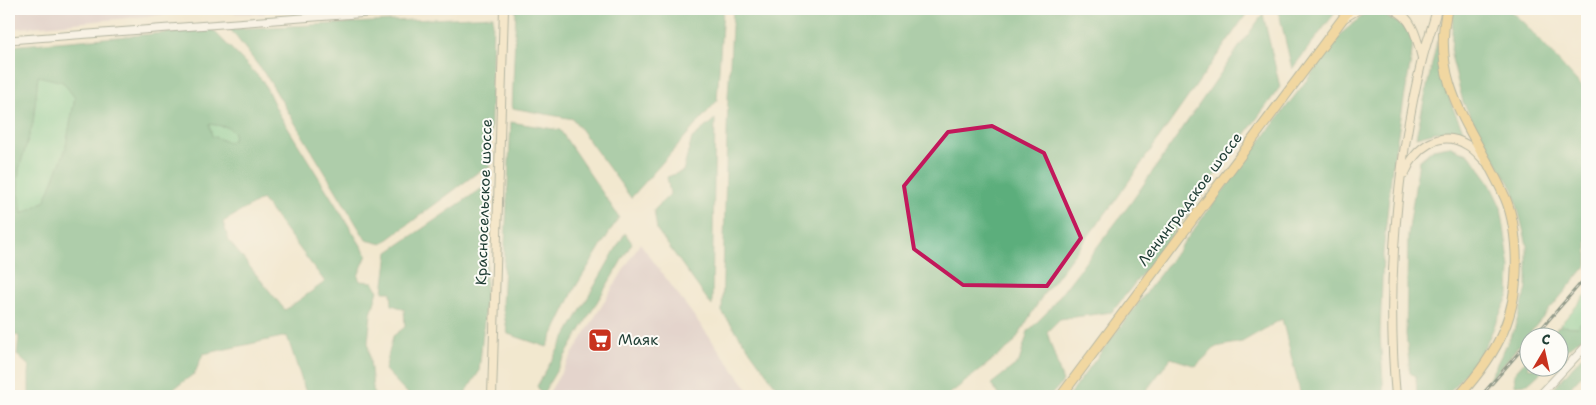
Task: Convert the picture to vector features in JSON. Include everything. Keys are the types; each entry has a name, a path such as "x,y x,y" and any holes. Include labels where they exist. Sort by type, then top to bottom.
{"main road":[{"name":"Красносельское шоссе","path":"492,396 504,9"},
{"name":"Ленинградское шоссе","path":"1061,396 1350,9"},
{"path":"1342,19 1359,9"},
{"path":"1393,9 1406,19 1413,28 1422,59"},
{"path":"1396,396 1392,335 1393,268 1400,184 1422,59 1437,9"},
{"path":"1447,9 1444,35 1444,56 1447,76 1453,96 1466,124 1504,195 1512,220 1516,243 1516,286 1513,308 1506,327 1497,346 1474,380 1459,396"},
{"path":"1400,184 1414,155 1424,146 1439,140 1452,140 1467,145 1486,162"}],"street":[{"path":"9,40 423,9"},
{"path":"1539,396 1587,345"}],"highlighted area":[{"path":"992,126 1044,153 1081,238 1047,286 963,285 914,249 904,186 948,132"}],"shaded area":[{"path":"9,9 265,9 265,14 193,12 9,29"},
{"path":"640,243 753,396 547,396"}],"green space":[{"path":"516,9 723,9 717,101 631,198 573,119 512,108"},
{"path":"733,9 1250,9 1115,201 1043,295 1013,344 947,396 783,396 722,312 728,97"},
{"path":"1278,9 1338,9 1292,69"},
{"path":"1453,9 1508,9 1524,23 1585,90 1587,97 1587,265 1534,328 1518,328 1518,347 1486,385 1514,330 1527,288 1527,245 1513,189 1484,142 1463,102 1451,55"},
{"path":"1377,12 1408,28 1413,41 1392,168 1383,253 1380,335 1384,396 1301,396 1282,319 1242,342 1216,347 1196,366 1171,358 1142,396 1068,396 1343,32 1366,13"},
{"path":"1263,14 1280,87 1161,250 1112,312 1060,319 1047,332 1063,382 1050,396 1000,396 991,384 1019,362 1028,331 1047,312 1130,204"},
{"path":"493,16 490,167 477,173 382,244 366,240 267,77 230,29"},
{"path":"212,29 263,81 278,112 367,255 358,276 360,281 373,282 378,291 371,314 368,342 374,396 307,396 287,336 203,354 195,373 171,391 173,396 29,396 29,366 17,355 19,336 9,334 9,46","holes":["38,76 63,82 75,98 65,151 45,201 22,214 18,185 19,169 33,123","209,124 228,127 234,133 233,140 229,142 212,136","262,199 325,282 285,310 229,241 223,222"]},
{"path":"1437,41 1446,88 1464,131 1460,135 1436,132 1416,137"},
{"path":"38,75 63,82 75,98 65,151 45,201 22,214 18,185 19,169 33,123"},
{"path":"715,119 712,306 657,230 654,210 670,194 667,177 683,171 692,138"},
{"path":"511,122 560,130 619,217 575,288 547,347 508,334 502,305"},
{"path":"209,124 228,127 234,133 233,140 229,143 212,136"},
{"path":"1449,146 1470,155 1488,180 1501,207 1510,267 1509,295 1482,353 1446,396 1417,396 1416,376 1410,373 1406,334 1408,235 1419,161 1433,149"},
{"path":"481,189 490,193 484,322 479,372 463,396 410,396 385,370 393,336 405,327 404,309 392,305 391,292 383,292 388,252"},
{"path":"625,233 632,243 542,395 537,386"},
{"path":"1587,294 1587,315 1577,327 1559,326"},
{"path":"1587,315 1587,333 1568,349 1568,328 1557,328 1559,326 1577,327"},
{"path":"1587,353 1587,371 1562,396 1547,396 1563,378 1568,378 1568,372"},
{"path":"1518,369 1518,378 1535,378 1528,384 1515,385 1514,374"}],"railway":[{"path":"1542,328 1587,276"},
{"path":"1481,396 1518,353"}],"place":[{"name":"Маяк","path":"600,340"}]}
